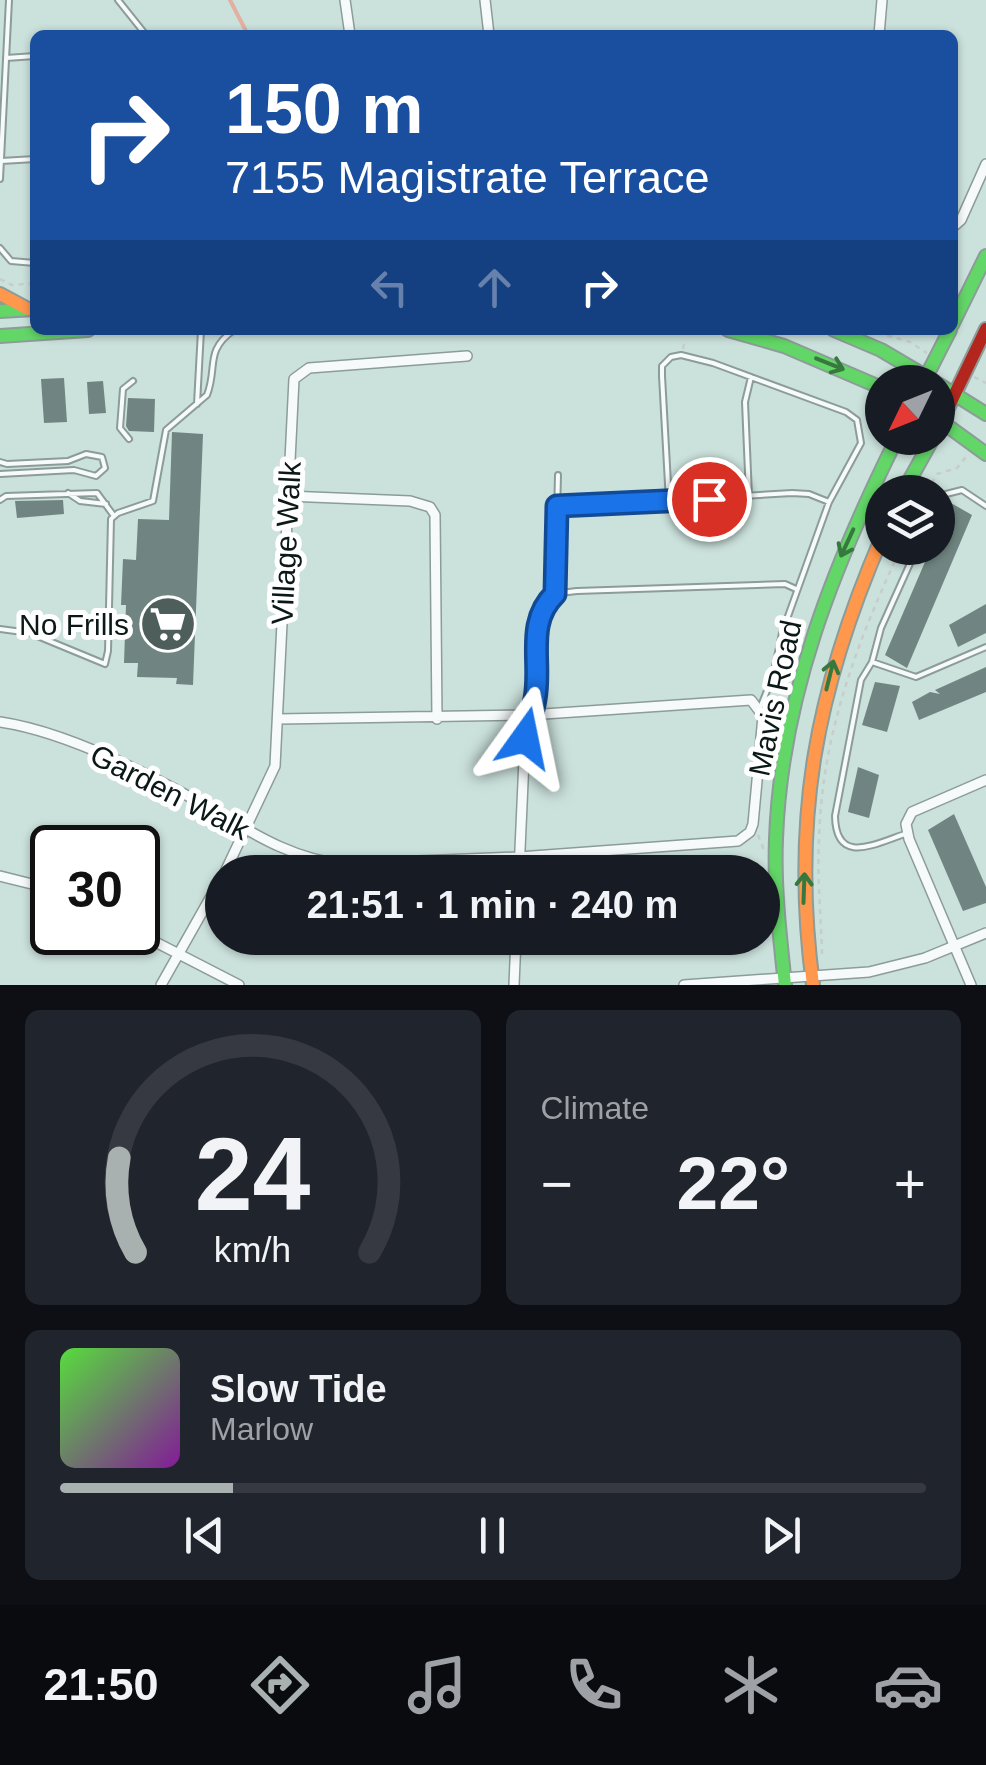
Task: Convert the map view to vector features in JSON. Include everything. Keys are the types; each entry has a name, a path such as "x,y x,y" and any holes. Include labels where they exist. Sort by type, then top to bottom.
{"main road":[{"path":"958,314 986,256"},
{"path":"0,294 30,309"},
{"path":"0,311 30,310"},
{"path":"986,330 956,395 986,414"},
{"path":"0,336 30,334"},
{"path":"746,335 784,346 865,381"},
{"path":"846,335 904,365"},
{"path":"935,365 948,335"},
{"path":"955,434 986,454"},
{"name":"Mavis Road","path":"785,982 776,840 796,694 806,652 838,561 889,455"},
{"name":"Mavis Road","path":"812,981 803,913 806,816 817,726 845,624 870,565"}],"street":[{"path":"345,0 349,30"},
{"path":"485,0 488,30"},
{"path":"879,30 882,0"},
{"path":"958,223 986,164"},
{"name":"Village Walk","path":"233,855 276,766 294,378 300,372 467,356"},
{"path":"287,496 410,501 430,507 436,514 436,718"},
{"path":"278,719 530,715 751,700 760,708"},
{"name":"Garden Walk","path":"545,855 745,837 753,824 763,716 760,708"},
{"path":"519,855 525,738 530,715"},
{"name":"Garden Walk","path":"0,722 62,740 128,766 244,830 305,855"},
{"path":"972,985 906,824 912,812 986,780"},
{"path":"0,876 30,884"},
{"name":"Village Walk","path":"162,985 205,908"},
{"path":"684,985 812,981 898,967 986,933"},
{"path":"160,946 239,985"},
{"path":"514,985 515,955"}],"lane":[{"path":"0,179 9,0"},
{"path":"118,0 142,30"},
{"path":"6,58 30,56"},
{"path":"1,161 30,159"},
{"path":"0,248 11,261 30,263"},
{"path":"197,404 202,335"},
{"path":"0,629 30,633 104,664 108,651 111,519 153,501 166,430 208,395 214,351 228,335"},
{"path":"669,502 662,366 672,357 681,355 752,377 846,412 857,420 861,443 829,502 760,708"},
{"path":"749,496 744,402 752,377"},
{"path":"130,439 120,428 122,389 133,380"},
{"path":"0,462 68,461 86,454 104,462 102,473 96,476 74,470 0,474"},
{"path":"555,594 558,475"},
{"path":"955,492 962,490 986,506"},
{"path":"0,500 6,496 97,492 114,516"},
{"path":"68,494 80,501 106,504"},
{"path":"557,506 810,494 829,502"},
{"path":"908,833 852,848 842,844 835,831 861,680 872,662 881,628 909,565"},
{"path":"530,715 535,698 537,621 543,606 555,594 785,584 797,590"},
{"path":"872,662 916,677 986,647"}],"path":[{"path":"0,279 12,285 30,283"},
{"path":"886,335 910,342 937,358"},
{"path":"967,373 986,383"},
{"path":"936,475 957,468 964,459"}],"building":[{"path":"64,378 67,422 44,423 41,379"},
{"path":"103,381 106,413 89,414 87,382"},
{"path":"128,398 155,399 154,432 129,431"},
{"path":"172,432 203,434 193,685 176,684 177,678 137,677 138,663 124,663 123,559 136,560 138,519 169,520"},
{"path":"63,500 64,514 17,518 15,501"},
{"path":"955,505 972,515 955,555"},
{"path":"924,565 951,565 907,668 885,655"},
{"path":"986,604 986,633 958,647 949,625"},
{"path":"986,667 986,692 919,720 912,702 930,692 940,694 935,690"},
{"path":"875,682 900,686 887,732 862,725"},
{"path":"858,767 879,775 869,818 848,812"},
{"path":"954,814 986,887 986,903 963,911 928,830"}],"waterway":[{"path":"230,0 245,30"}],"traffic: fast":[{"path":"958,313 986,256"},
{"path":"0,311 30,309"},
{"path":"0,336 30,334"},
{"path":"746,335 784,346 865,381"},
{"path":"846,335 906,365"},
{"path":"932,365 947,335"},
{"path":"955,395 986,414"},
{"path":"955,431 986,454"},
{"path":"785,985 776,857 788,734 832,583 889,455"},
{"path":"912,475 924,455"}],"traffic: slow":[{"path":"0,294 28,309"},
{"path":"813,985 805,866 814,756 840,648 870,565"}],"traffic: jam":[{"path":"955,394 986,329"}],"place":[{"name":"No Frills","path":"168,624"}],"route":[{"path":"525,738 535,698 537,621 543,606 555,594 557,506 709,499"}]}
